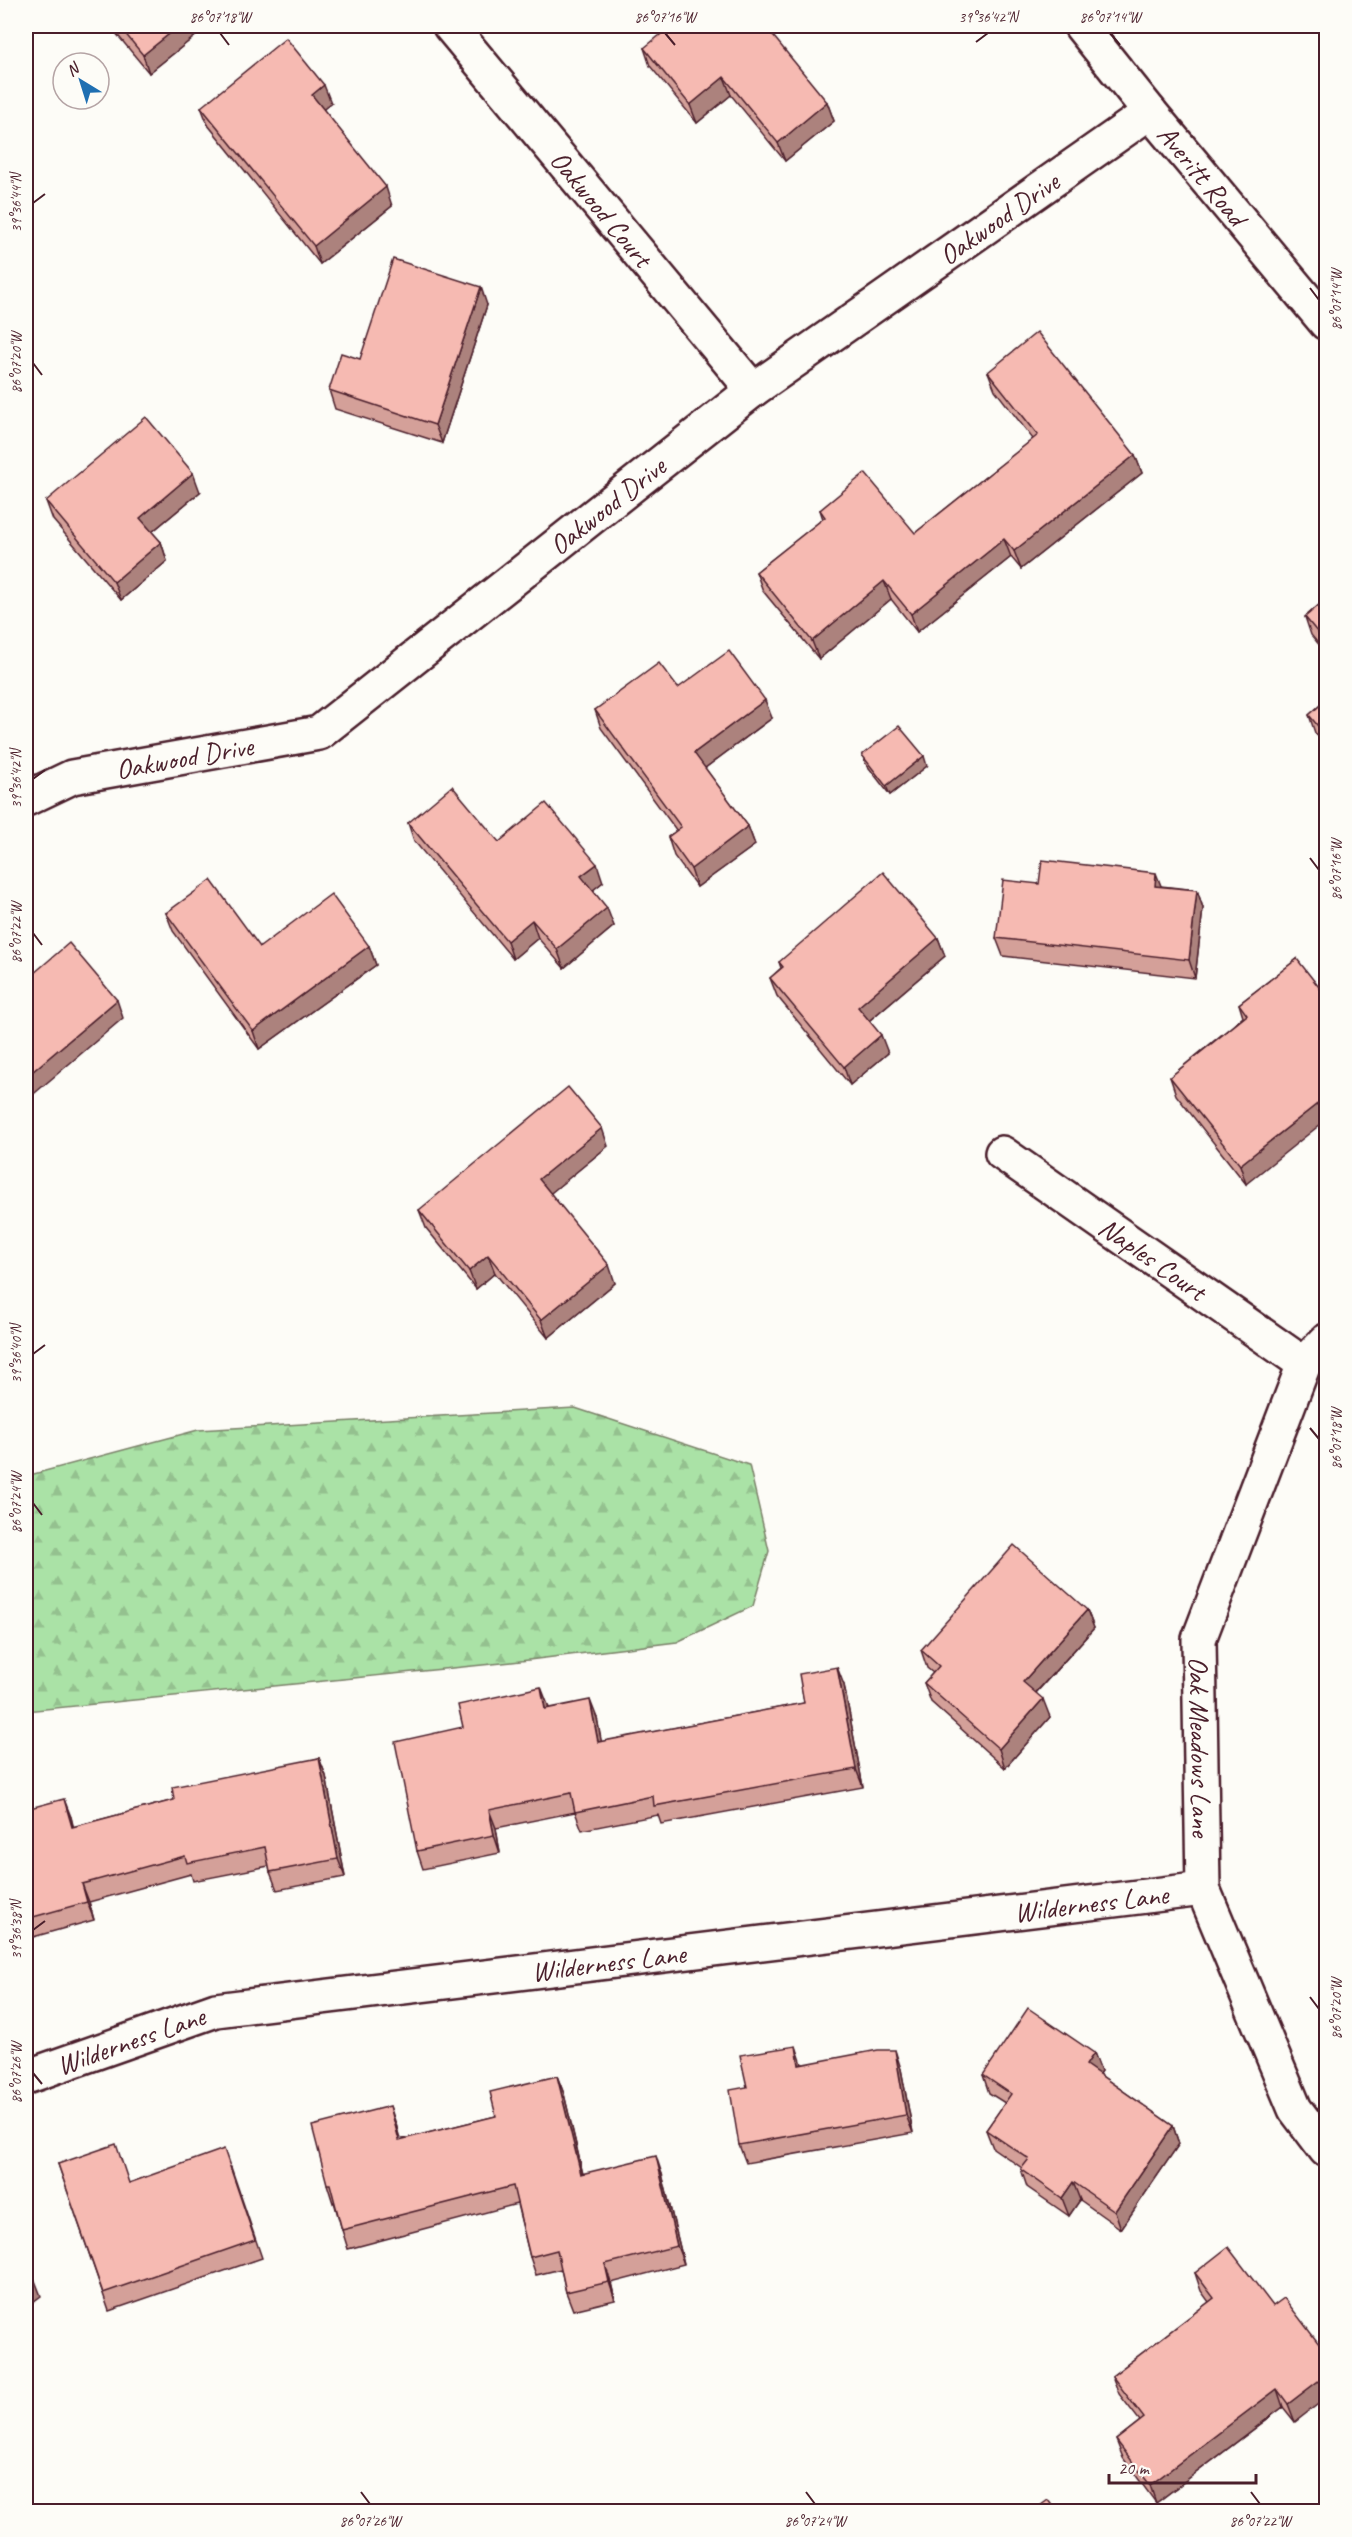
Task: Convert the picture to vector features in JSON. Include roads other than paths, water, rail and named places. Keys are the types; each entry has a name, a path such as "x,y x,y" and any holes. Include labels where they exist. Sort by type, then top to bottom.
{"street":[{"name":"Oakwood Court","path":"450,26 753,390"},
{"name":"Averitt Road","path":"1081,26 1326,323"},
{"name":"Oakwood Drive","path":"26,799 72,777 319,733 753,390 1150,112"},
{"name":"Naples Court","path":"1002,1153 1304,1364"},
{"name":"Oak Meadows Lane","path":"1326,1341 1304,1364 1199,1639 1203,1889 1295,2109 1326,2150"},
{"name":"Wilderness Lane","path":"26,2077 216,2010 1203,1889"}]}
